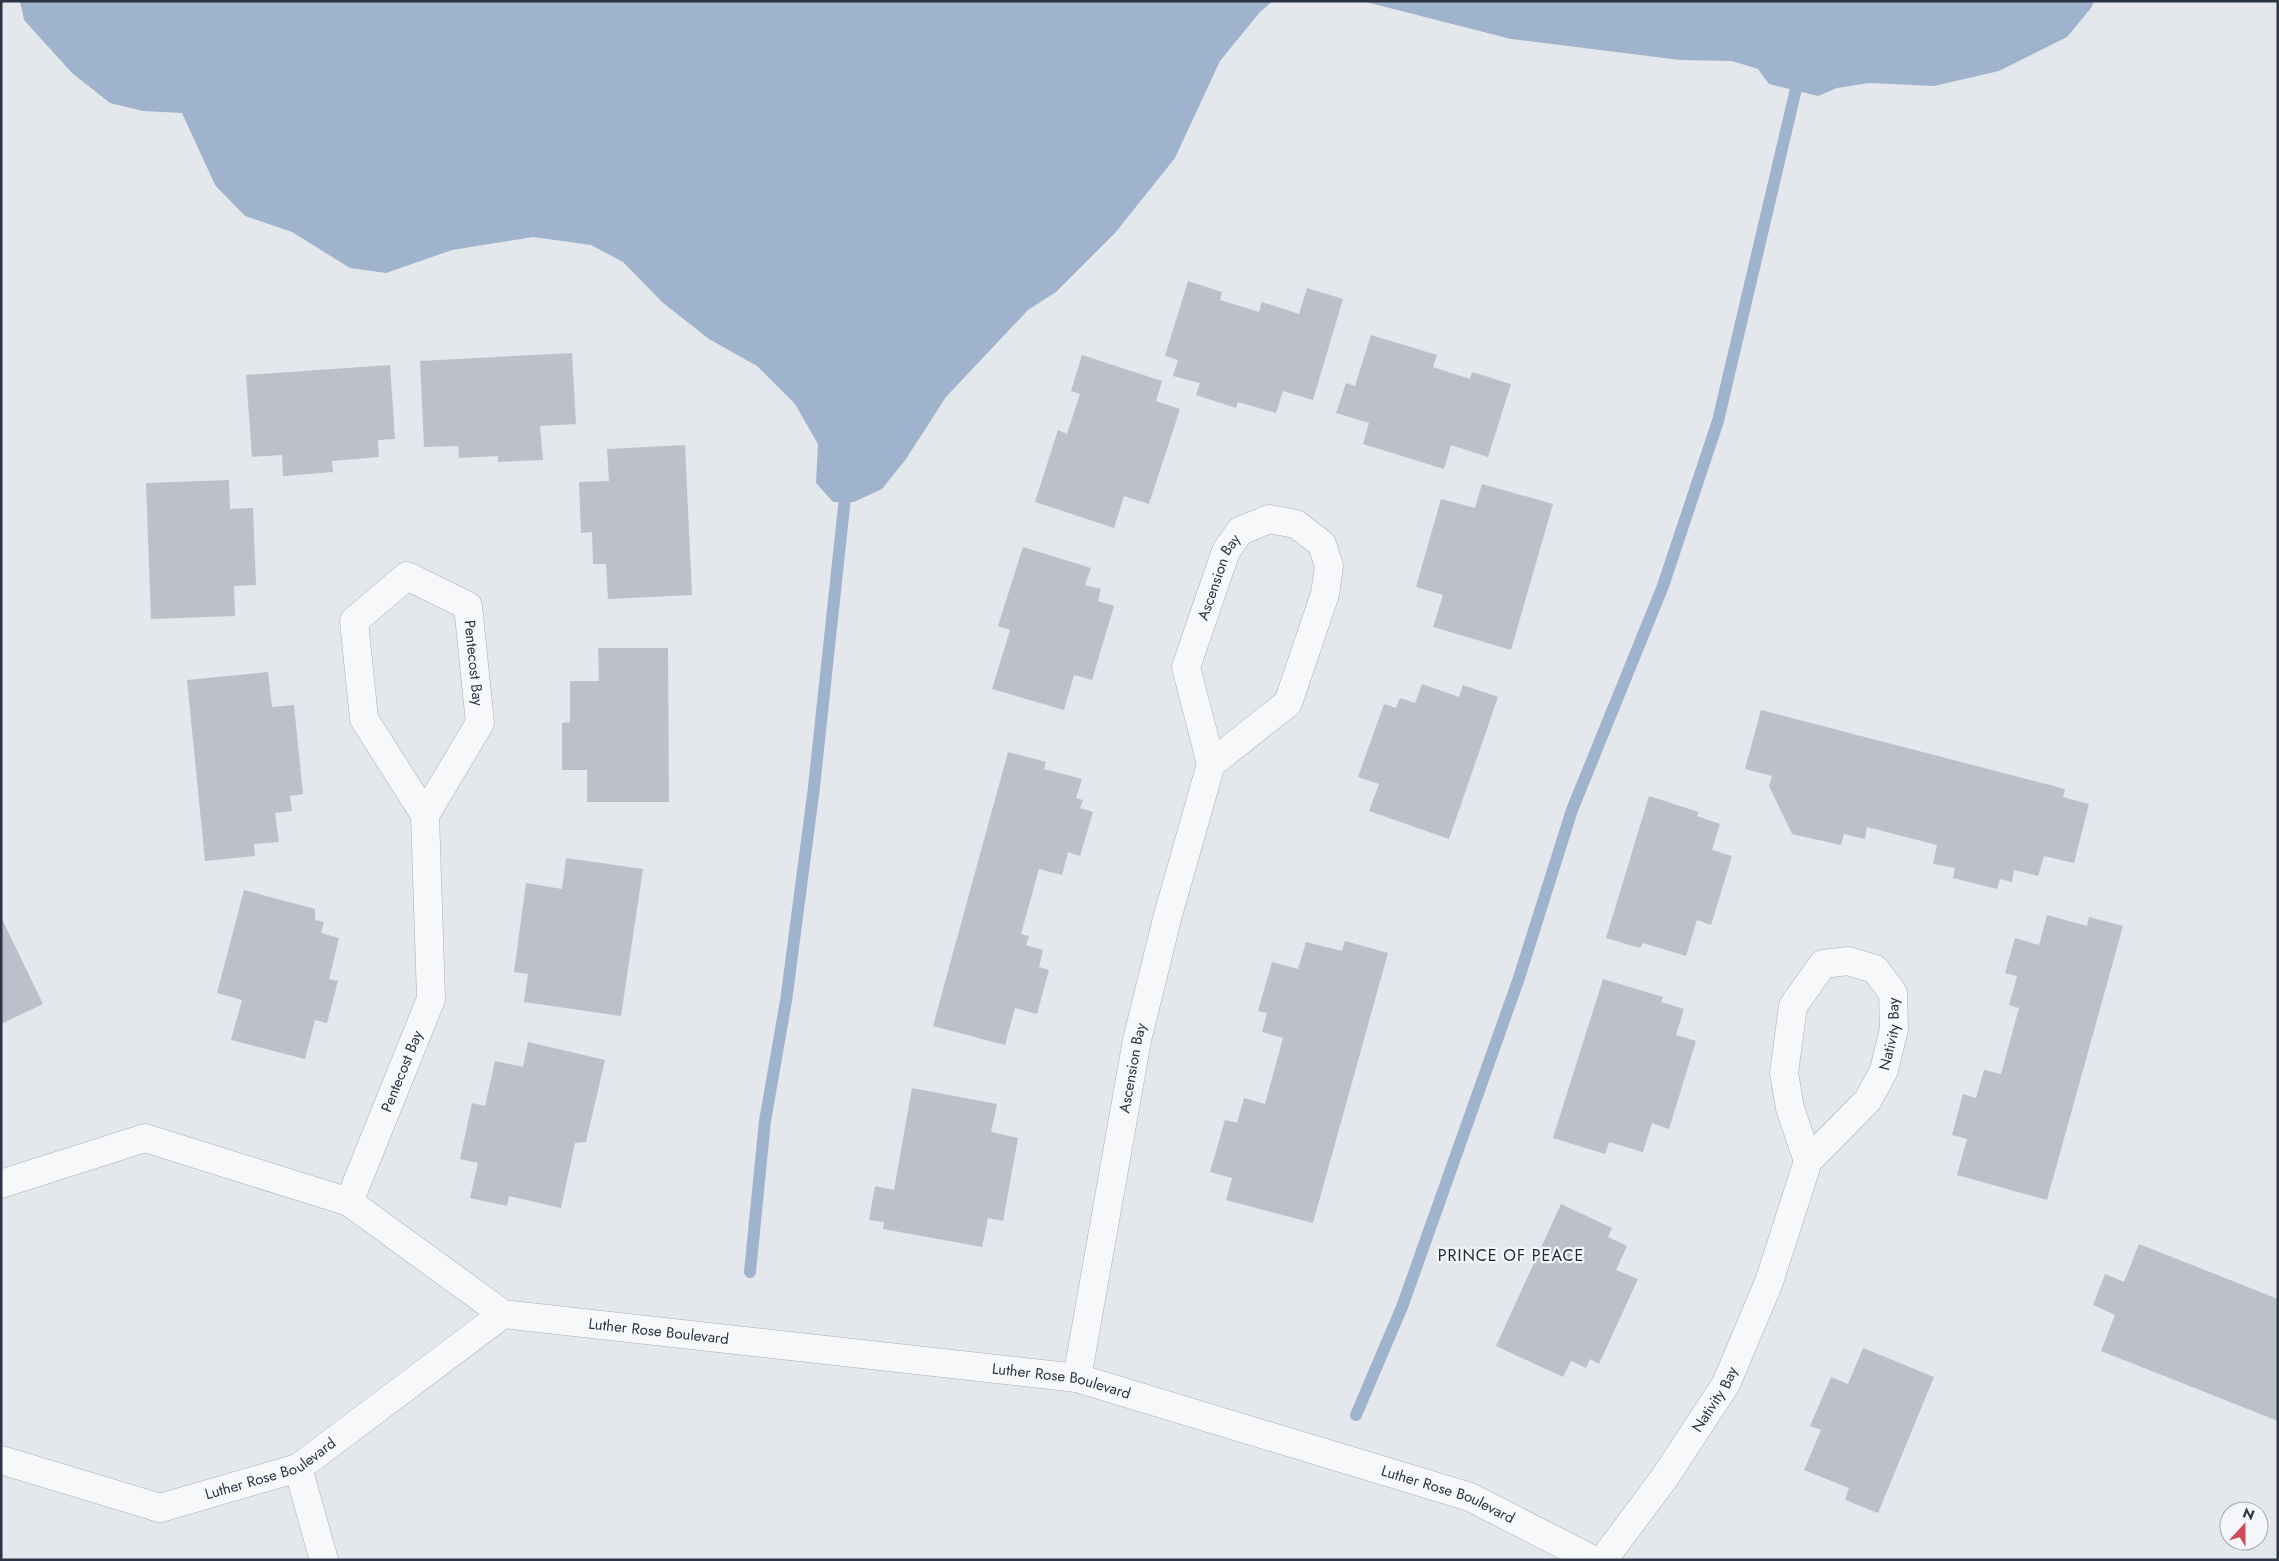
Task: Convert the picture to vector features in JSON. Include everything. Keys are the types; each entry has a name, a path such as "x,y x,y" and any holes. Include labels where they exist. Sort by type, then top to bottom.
{"street":[{"name":"Ascension Bay","path":"1077,1378 1137,1040 1168,915 1212,764 1186,667 1226,551 1240,531 1269,520 1296,524 1322,544 1329,566 1325,594 1288,702 1212,764"},
{"name":"Pentecost Bay","path":"349,1202 431,999 425,815 364,719 354,621 407,576 468,606 480,723 425,815"},
{"name":"Nativity Bay","path":"1603,1560 1665,1477 1726,1384 1769,1282 1808,1161 1868,1100 1884,1070 1894,1029 1893,993 1875,969 1848,961 1823,964 1793,1006 1784,1073 1790,1108 1808,1161"},
{"name":"Luther Rose Boulevard","path":"1,1184 145,1138 349,1202 502,1314 1077,1378 1470,1497 1592,1560"},
{"name":"Luther Rose Boulevard","path":"1,1460 160,1508 298,1468 502,1314"},
{"path":"298,1468 324,1560"}],"water":[{"path":"20,1 1273,1 1260,12 1220,61 1175,158 1115,233 1056,292 1028,310 946,397 906,459 882,489 854,502 833,502 816,483 818,444 795,404 757,366 709,339 662,302 623,262 591,245 533,237 452,250 386,273 350,268 292,232 245,216 215,185 182,113 143,111 110,103 72,73 24,20"},
{"path":"1362,1 2094,1 2091,8 2067,37 1999,71 1934,86 1869,83 1837,88 1818,96 1769,84 1758,69 1732,61 1680,60 1511,39"}],"building":[{"path":"1188,281 1222,292 1220,300 1259,312 1262,302 1299,314 1307,288 1343,299 1313,400 1283,391 1276,413 1238,402 1236,408 1196,395 1200,383 1173,376 1178,360 1165,356"},
{"path":"1371,335 1437,355 1433,367 1470,379 1472,372 1511,384 1488,457 1451,445 1444,469 1363,444 1369,423 1336,413 1346,383 1355,386"},
{"path":"572,353 576,424 540,426 543,460 498,462 498,456 459,458 458,446 424,447 420,361"},
{"path":"1082,355 1162,381 1156,401 1180,409 1149,504 1124,496 1114,528 1035,502 1058,430 1067,434 1080,394 1071,391"},
{"path":"390,365 395,439 378,440 379,457 332,461 333,472 283,476 282,455 252,457 246,375"},
{"path":"685,445 692,595 608,599 606,564 593,564 592,532 581,533 579,482 609,481 607,449"},
{"path":"229,480 230,509 253,508 256,585 234,586 235,616 151,619 146,483"},
{"path":"1482,484 1553,504 1511,650 1433,627 1443,595 1416,587 1441,499 1475,508"},
{"path":"1023,547 1091,568 1085,585 1101,589 1098,601 1114,606 1092,680 1074,675 1064,710 992,689 1010,630 998,626"},
{"path":"598,648 668,648 669,802 587,802 587,770 562,770 562,723 570,722 570,681 599,681"},
{"path":"268,672 272,707 294,705 303,794 290,796 292,811 275,813 279,842 254,844 255,856 205,861 187,680"},
{"path":"1422,684 1459,697 1463,685 1498,697 1449,839 1369,811 1379,784 1358,777 1384,704 1396,708 1400,698 1415,703"},
{"path":"1761,710 2065,789 2063,797 2089,804 2074,863 2044,856 2038,876 2014,870 2012,882 2000,879 1997,889 1953,878 1955,868 1933,864 1937,845 1867,827 1865,839 1844,834 1841,845 1792,834 1769,786 1772,776 1745,769"},
{"path":"1008,752 1046,762 1044,769 1082,779 1076,798 1083,800 1080,808 1093,812 1080,856 1068,852 1062,875 1039,869 1021,934 1029,936 1026,945 1043,950 1039,967 1049,970 1037,1014 1015,1008 1005,1045 933,1026"},
{"path":"1649,796 1699,812 1697,816 1720,824 1712,850 1732,856 1711,925 1697,920 1686,956 1643,943 1640,948 1606,938"},
{"path":"566,858 643,869 621,1016 524,1002 528,974 514,972 526,883 562,889"},
{"path":"244,890 315,909 315,920 324,922 321,933 339,938 329,979 338,981 327,1023 315,1020 305,1059 231,1040 242,1000 217,993"},
{"path":"2047,915 2087,926 2089,917 2123,926 2047,1200 1957,1175 1967,1139 1952,1135 1963,1094 1976,1098 1984,1070 2001,1074 2019,1008 2009,1005 2017,976 2005,973 2015,938 2039,945"},
{"path":"1,917 43,1004 1,1024"},
{"path":"1345,941 1388,953 1313,1223 1226,1200 1232,1178 1210,1172 1225,1120 1237,1123 1244,1098 1265,1104 1283,1038 1262,1032 1267,1013 1258,1011 1272,962 1298,969 1306,942 1342,951"},
{"path":"1603,979 1663,997 1661,1002 1684,1009 1676,1035 1696,1041 1669,1129 1652,1123 1643,1152 1609,1142 1605,1154 1553,1138"},
{"path":"528,1042 605,1060 586,1142 575,1143 561,1208 509,1196 507,1206 470,1198 478,1163 460,1159 472,1103 485,1106 495,1061 523,1067"},
{"path":"912,1088 997,1104 991,1132 1018,1138 1003,1221 988,1218 982,1247 883,1229 884,1222 869,1220 875,1186 894,1190"},
{"path":"1561,1204 1612,1228 1608,1237 1627,1246 1616,1270 1638,1279 1599,1364 1590,1359 1586,1368 1571,1361 1563,1377 1496,1346"},
{"path":"2139,1244 2278,1299 2278,1421 2101,1351 2115,1315 2093,1305 2105,1274 2124,1282"},
{"path":"1863,1348 1934,1377 1878,1513 1845,1500 1849,1488 1804,1470 1821,1430 1810,1426 1831,1377 1848,1384"}],"waterway":[{"path":"1356,1415 1402,1307 1519,978 1572,810 1663,586 1718,421 1799,76"},
{"path":"750,1272 765,1121 786,1001 814,787 846,488"}],"district":[{"name":"PRINCE OF PEACE","path":"1511,1255"}]}
